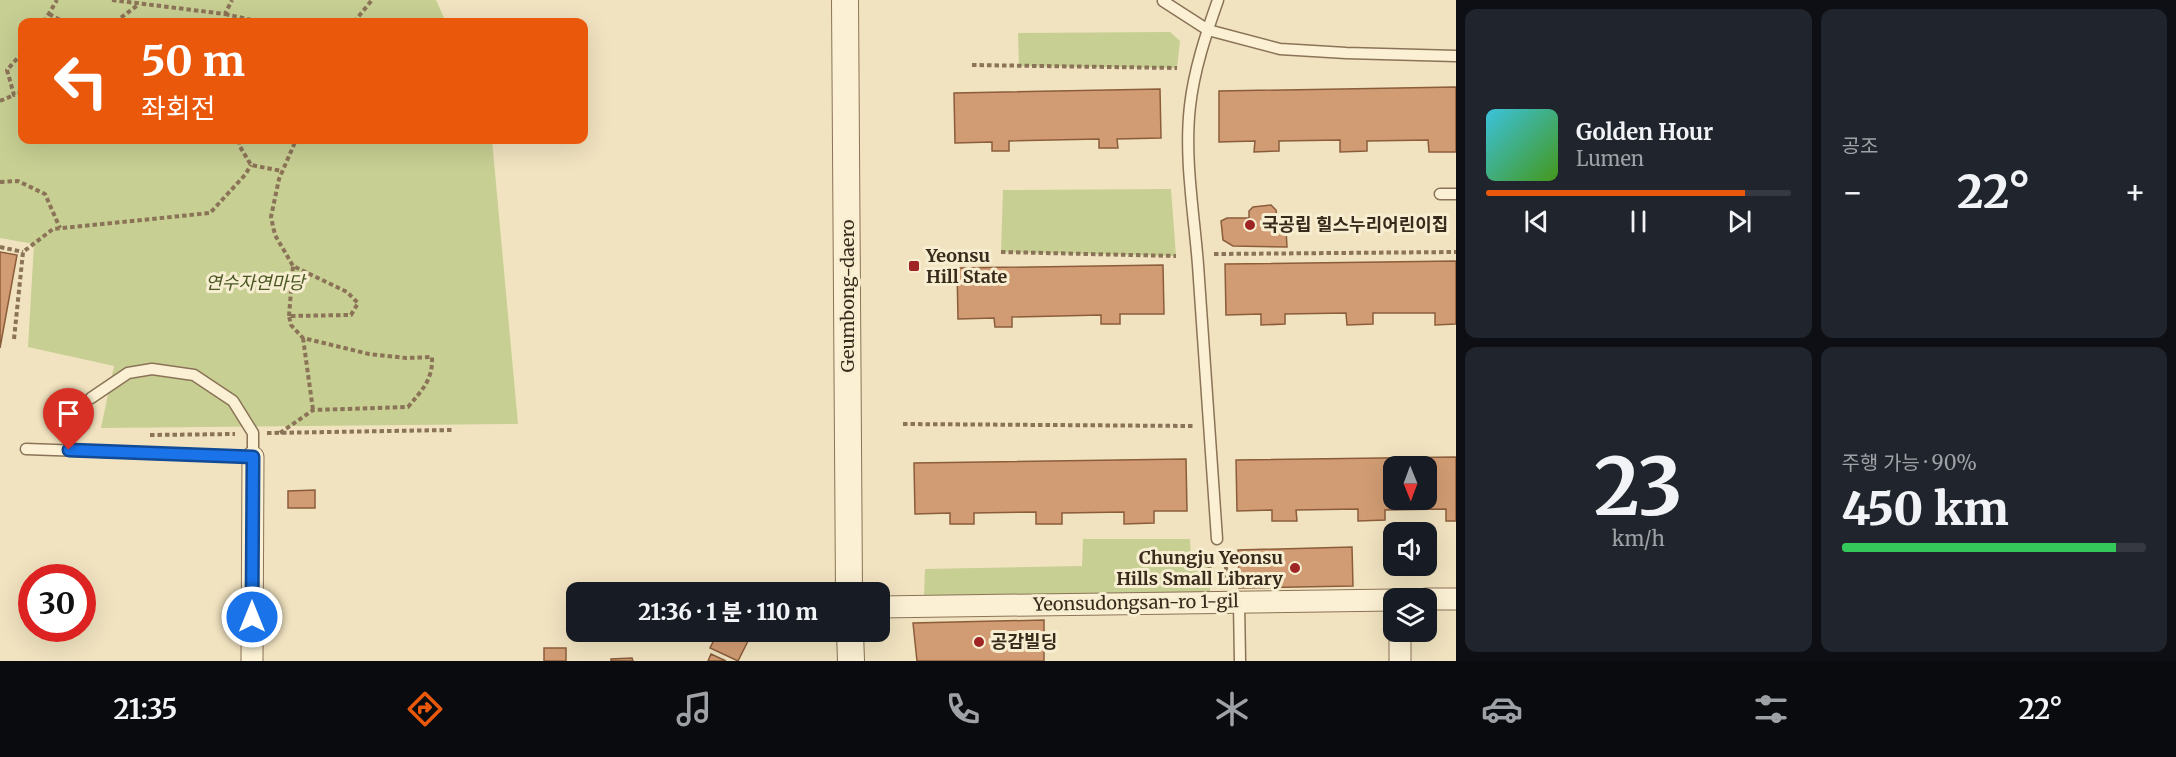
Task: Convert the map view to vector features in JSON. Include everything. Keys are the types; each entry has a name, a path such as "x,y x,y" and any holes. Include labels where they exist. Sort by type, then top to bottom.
{"street":[{"name":"Geumbong-daero","path":"845,0 849,582"},
{"path":"252,661 253,457"},
{"name":"Yeonsudongsan-ro 1-gil","path":"890,607 1233,596 1383,600"},
{"path":"1437,599 1456,599"},
{"path":"850,642 851,661"},
{"path":"1400,642 1400,661"}],"lane":[{"path":"1217,539 1189,150 1190,106 1196,73 1218,0"},
{"path":"1163,1 1208,30 1280,49 1456,56"},
{"path":"1440,194 1456,194"},
{"path":"26,449 253,457 253,433 233,402 194,375 152,369 128,373 91,398"},
{"path":"1233,596 1240,661"}],"path":[{"path":"46,18 57,0"},
{"path":"112,0 243,18"},
{"path":"225,14 232,0"},
{"path":"357,18 372,0"},
{"path":"121,18 138,4"},
{"path":"49,14 56,18"},
{"path":"14,95 7,70 18,58"},
{"path":"972,65 1177,68"},
{"path":"0,101 18,94"},
{"path":"238,144 251,165 282,171"},
{"path":"280,433 313,410 408,407 425,387 432,372 432,357 406,358 369,354 303,338 291,325 293,266 275,234 271,217 279,179 294,144"},
{"path":"14,339 23,252 53,229 210,213 245,175 251,165"},
{"path":"0,182 18,181 45,194 60,228"},
{"path":"0,247 23,252"},
{"path":"1001,252 1176,256"},
{"path":"1214,254 1456,252"},
{"path":"290,316 351,315 357,303 347,292 293,266"},
{"path":"303,338 313,410"},
{"path":"903,424 1194,426"},
{"path":"1226,549 1233,596"},
{"path":"1209,550 1210,592"}],"green space":[{"name":"연수자연마당","path":"0,0 436,0 444,18 18,18 18,144 492,144 518,424 101,428 114,366 28,347 34,244 0,238"},
{"path":"1170,32 1180,41 1177,68 1019,66 1018,33"},
{"path":"1171,189 1176,256 1001,252 1003,190"},
{"path":"1083,539 1190,539 1191,562 1210,562 1210,592 924,596 925,569 1082,566"}],"building":[{"path":"1456,87 1456,152 1429,152 1428,140 1367,141 1367,151 1340,152 1340,140 1279,141 1279,151 1254,152 1255,141 1219,142 1219,91"},
{"path":"1160,89 1161,138 1117,139 1118,148 1099,148 1099,139 1009,141 1009,151 992,151 992,142 955,143 954,93"},
{"name":"국공립 힐스누리어린이집","path":"1271,205 1276,210 1278,229 1286,229 1287,247 1233,246 1223,240 1221,221 1227,218 1249,218 1249,211 1253,207"},
{"path":"0,252 17,255 0,348"},
{"path":"1456,261 1456,324 1435,325 1435,313 1373,313 1373,324 1347,325 1346,313 1285,314 1285,324 1261,325 1261,314 1226,315 1225,264"},
{"path":"1163,265 1164,314 1120,314 1120,324 1101,324 1101,315 1012,317 1012,327 995,327 994,318 958,319 957,268"},
{"path":"1437,457 1456,457 1456,521 1446,521 1446,509 1437,509"},
{"path":"1383,458 1385,520 1358,521 1358,509 1296,510 1297,521 1272,521 1272,510 1237,511 1236,460"},
{"path":"1186,459 1187,511 1154,511 1154,523 1124,524 1124,512 1062,513 1062,524 1036,524 1036,512 974,513 974,524 950,524 950,513 915,514 914,463"},
{"path":"315,490 315,508 288,508 288,491"},
{"path":"1352,547 1353,586 1239,588 1238,550"},
{"name":"공감빌딩","path":"1044,620 1044,661 917,661 913,623"},
{"path":"713,642 748,642 738,661 710,648"},
{"path":"544,648 566,648 566,661 544,661"},
{"path":"711,654 726,661 708,661"},
{"path":"632,658 633,661 611,661 611,659"}],"place":[{"name":"국공립 힐스누리어린이집","path":"1250,225"},
{"name":"Yeonsu Hill State","path":"914,266"},
{"name":"Chungju Yeonsu Hills Small Library","path":"1295,568"},
{"name":"공감빌딩","path":"979,642"}],"route":[{"path":"69,450 253,457 252,617"}]}
